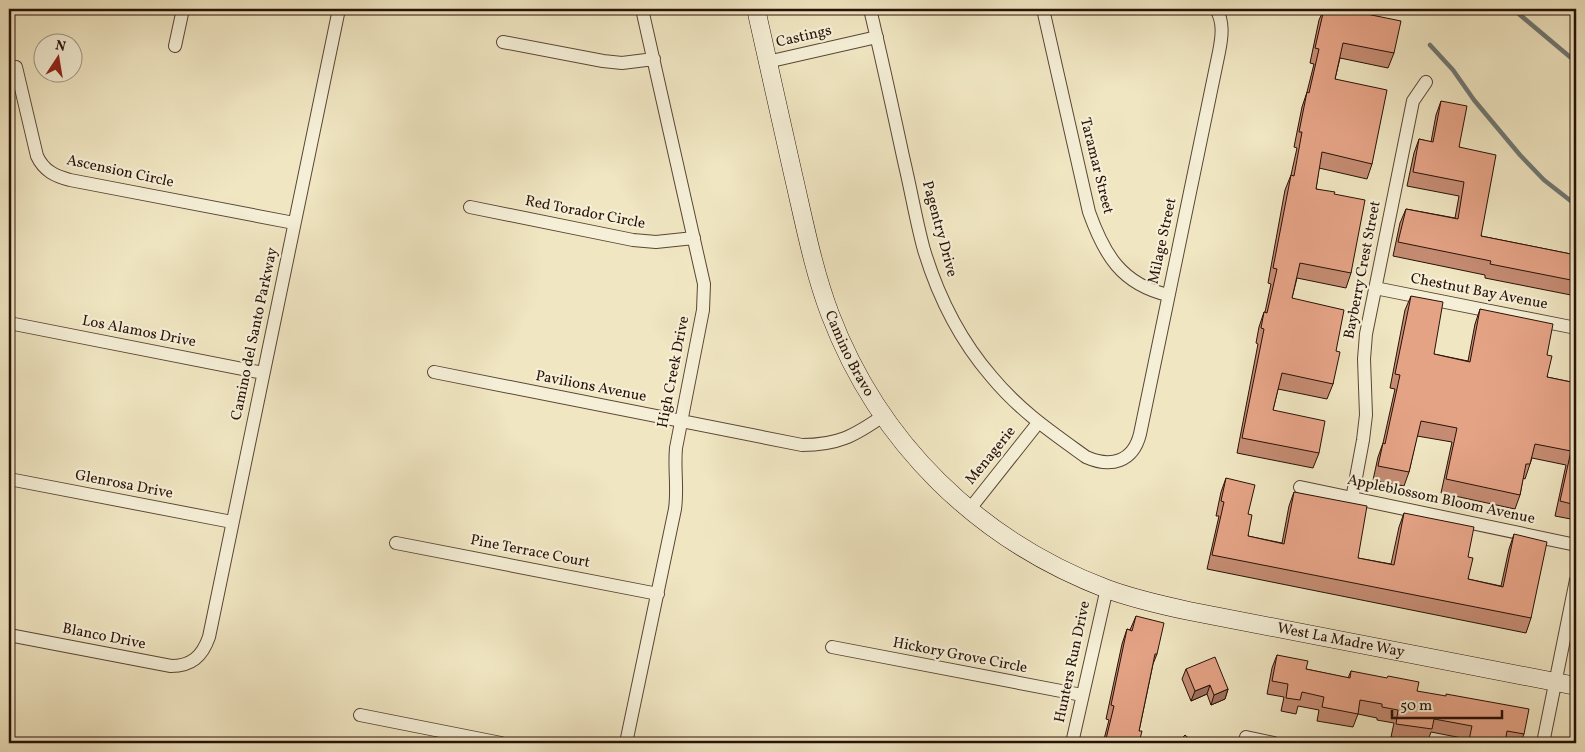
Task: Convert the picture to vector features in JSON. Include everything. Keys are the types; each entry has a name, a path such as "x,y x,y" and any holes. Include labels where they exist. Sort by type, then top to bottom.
{"street":[{"path":"175,46 183,9"},
{"name":"Camino del Santo Parkway","path":"193,661 203,651 208,637 339,9"},
{"name":"High Creek Drive","path":"626,743 676,504 675,458 703,310 704,284 642,9"},
{"name":"Camino Bravo","path":"756,9 806,230 822,292 849,358 860,379 883,416 924,466 969,510 1026,550 1066,571 1106,588"},
{"name":"Pagentry Drive","path":"870,9 921,236 933,276 954,321 980,362 1002,389 1038,423 1086,456 1095,460 1112,462 1121,460"},
{"name":"Taramar Street","path":"1043,9 1094,227 1108,253 1124,274 1153,292 1168,295"},
{"name":"Milage Street","path":"1121,460 1128,456 1138,442 1222,36 1218,15"},
{"name":"Castings","path":"767,62 877,37"},
{"path":"503,42 603,61 622,63 654,59"},
{"name":"Ascension Circle","path":"16,67 37,156 40,164 53,175 70,180 294,223"},
{"name":"Bayberry Crest Street","path":"1352,499 1366,415 1364,359 1366,334 1413,101 1426,82"},
{"name":"Red Torador Circle","path":"470,207 633,240 656,242 694,238"},
{"name":"Chestnut Bay Avenue","path":"1375,288 1576,328"},
{"name":"Los Alamos Drive","path":"9,324 263,373"},
{"name":"Pavilions Avenue","path":"434,372 789,443 826,444 851,436 883,416"},
{"name":"Menagerie","path":"969,510 1038,423"},
{"name":"Glenrosa Drive","path":"9,479 232,522"},
{"name":"Appleblossom Bloom Avenue","path":"1300,487 1576,545"},
{"name":"Pine Terrace Court","path":"396,543 658,594"},
{"path":"1543,743 1576,580"},
{"name":"West La Madre Way","path":"1106,588 1146,601 1189,611 1576,686"},
{"name":"Hunters Run Drive","path":"1072,743 1106,588"},
{"name":"Blanco Drive","path":"9,635 163,665 179,666 193,661"},
{"name":"Hickory Grove Circle","path":"832,648 1082,695"},
{"path":"360,716 501,743"},
{"path":"1246,737 1274,743"}],"building":[{"path":"1324,9 1342,9 1401,21 1394,53 1343,43 1335,79 1387,90 1372,164 1322,152 1316,189 1365,200 1351,273 1300,263 1292,298 1344,310 1336,351 1340,352 1333,384 1282,373 1273,410 1325,421 1319,453 1242,438 1264,329 1261,328 1264,312 1267,313 1277,269 1273,268 1291,175 1294,176 1302,132 1299,132 1307,92 1309,93 1319,49 1315,48"},
{"path":"1441,101 1467,106 1459,147 1496,155 1481,236 1576,255 1576,281 1490,264 1491,261 1398,242 1406,209 1458,219 1464,182 1413,172 1419,139 1433,142"},
{"path":"1411,296 1443,302 1434,354 1470,362 1480,309 1553,324 1547,355 1552,356 1547,377 1576,383 1576,505 1560,501 1571,451 1535,444 1530,464 1526,464 1520,495 1446,479 1457,428 1421,421 1409,472 1378,466 1383,443 1385,444 1400,375 1395,374"},
{"path":"1226,478 1255,485 1248,514 1252,515 1248,536 1284,544 1294,492 1367,506 1358,558 1394,565 1404,513 1474,527 1468,557 1473,558 1468,579 1503,587 1514,534 1547,542 1531,618 1212,555 1224,502 1221,501"},
{"path":"1136,616 1164,623 1157,654 1155,654 1139,731 1142,731 1139,743 1105,743 1114,706 1111,705 1127,629 1132,631"},
{"path":"1277,655 1308,661 1306,669 1350,678 1351,671 1387,678 1388,676 1419,682 1417,691 1446,696 1446,694 1529,709 1524,734 1507,731 1505,743 1469,740 1472,726 1434,719 1432,729 1396,724 1398,710 1382,707 1382,704 1360,700 1358,714 1322,707 1324,697 1302,692 1300,700 1286,698 1288,684 1272,681"},
{"path":"1215,657 1228,689 1214,695 1210,685 1195,691 1186,669"},
{"path":"1185,735 1194,743 1178,743"}],"waterway":[{"path":"1513,9 1576,62"},
{"path":"1430,45 1453,70 1474,100 1520,155 1544,180 1576,205"}]}
